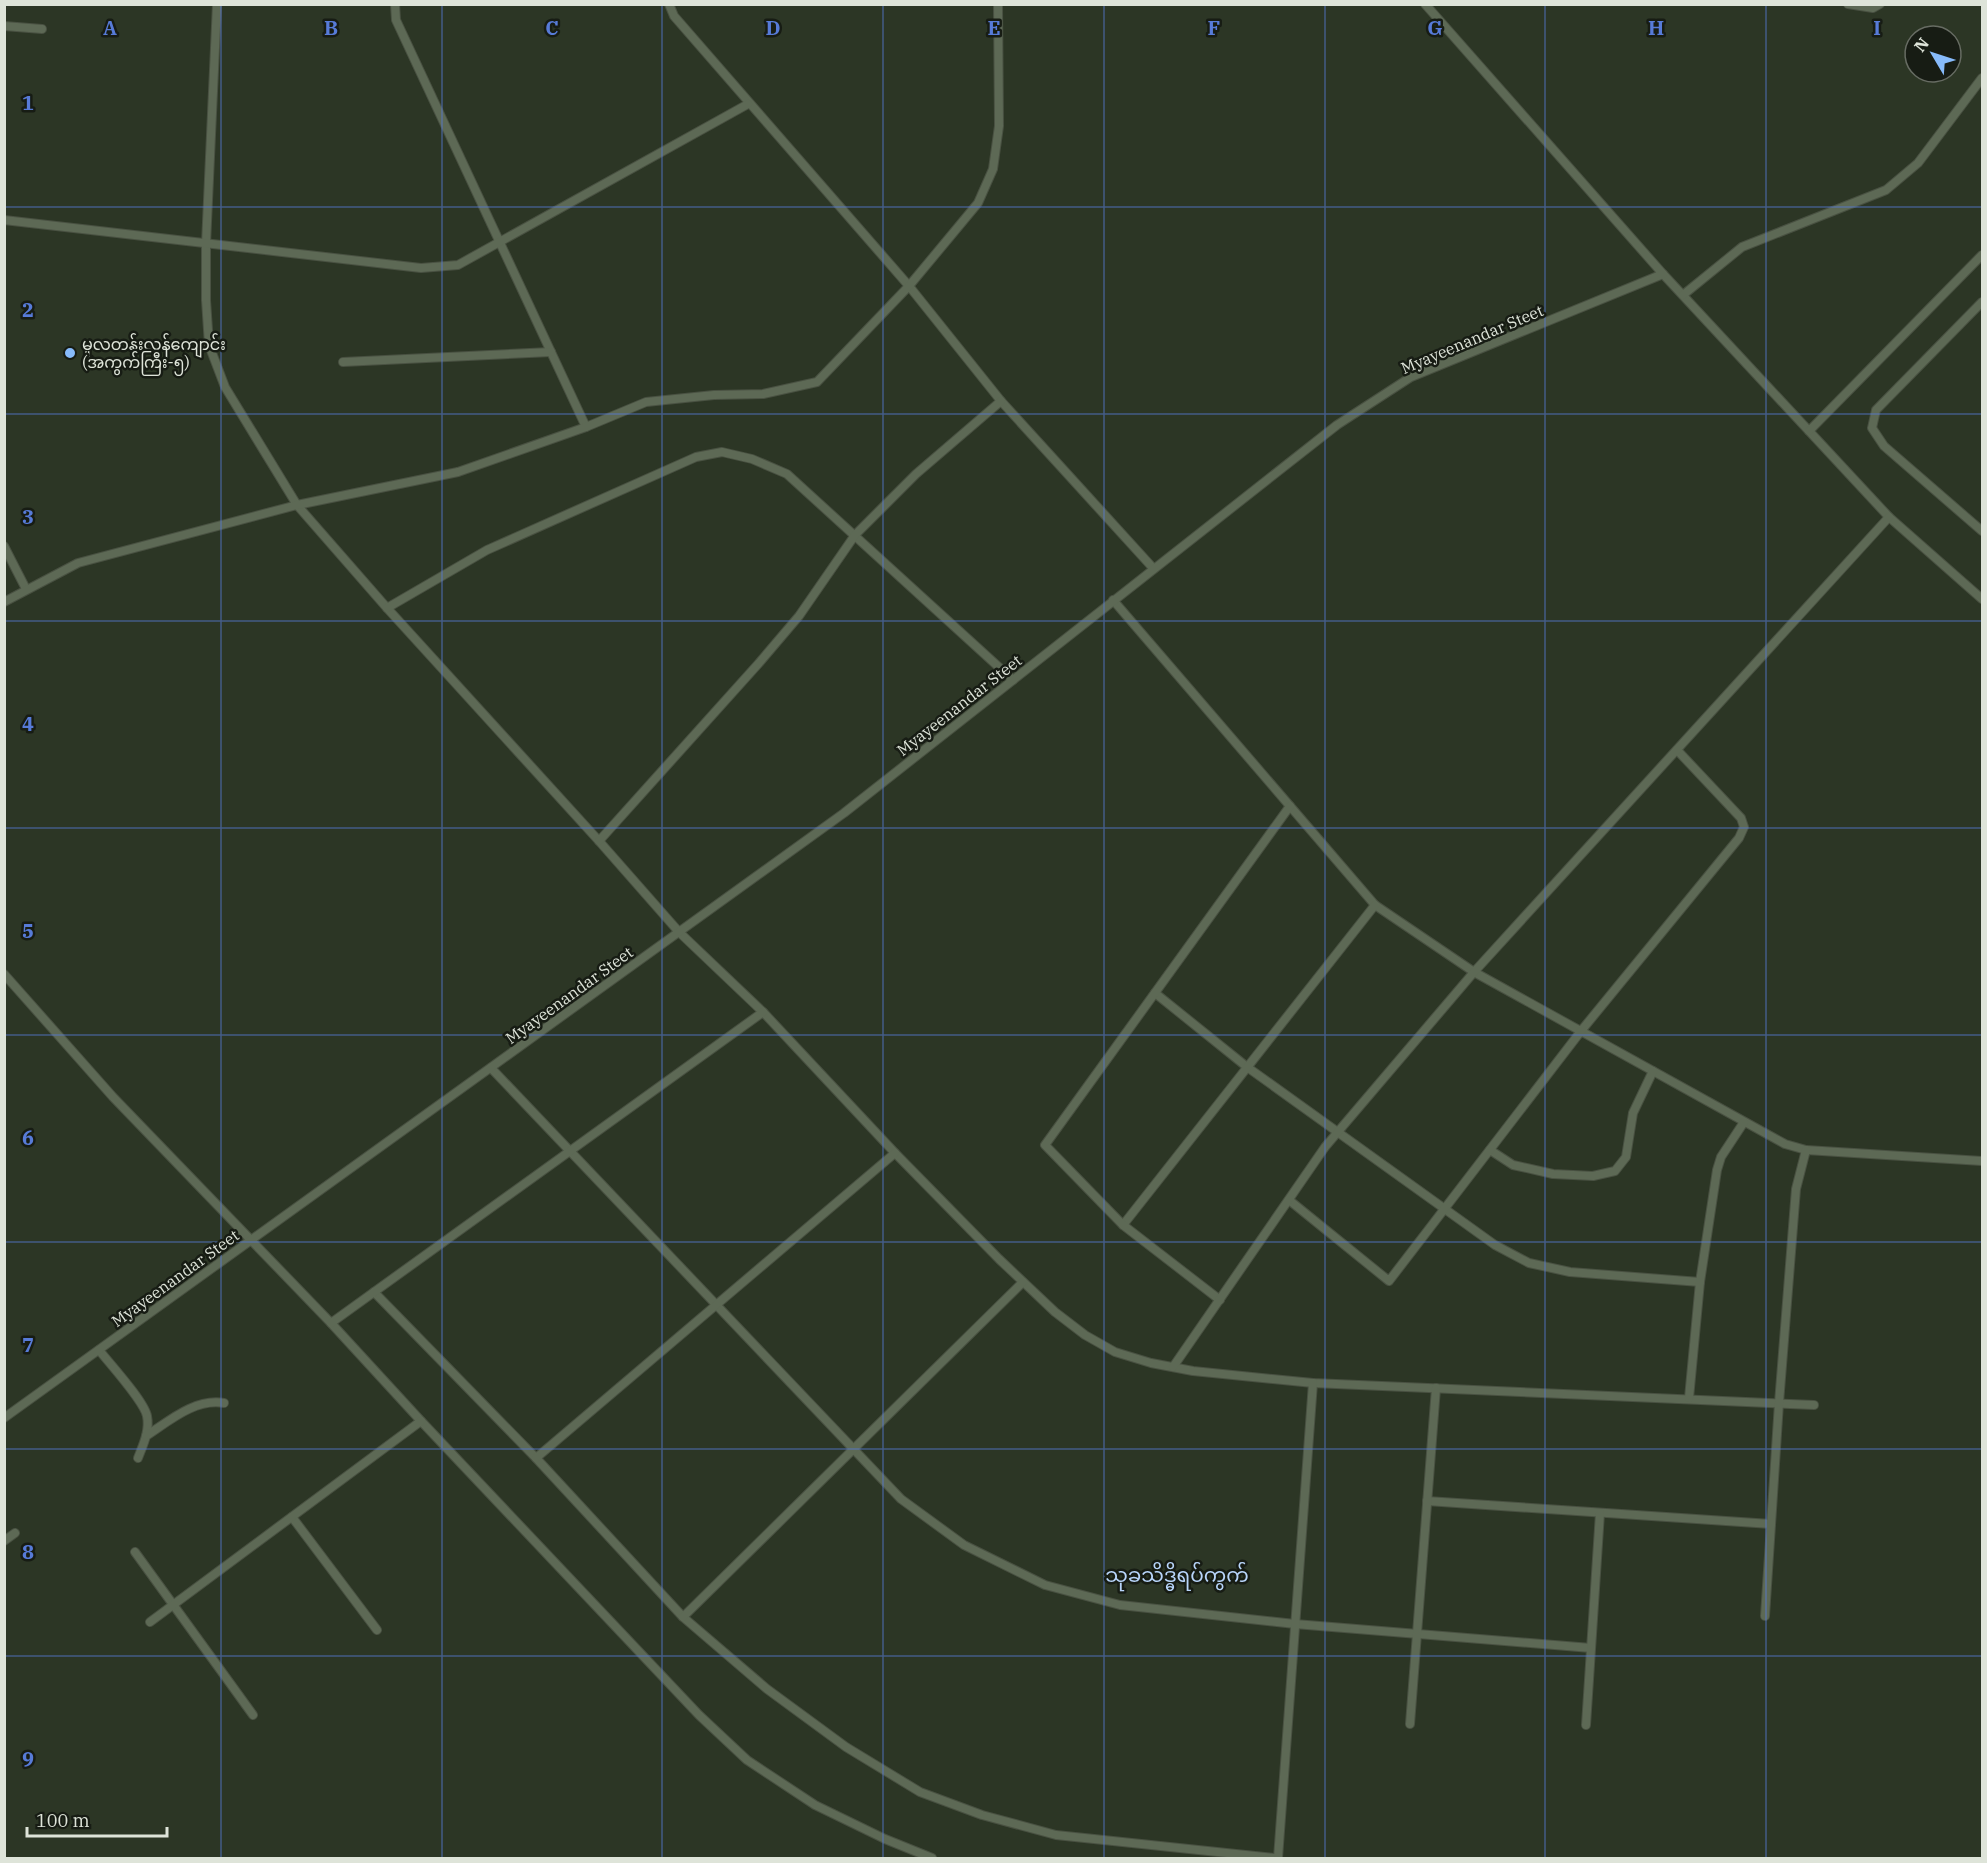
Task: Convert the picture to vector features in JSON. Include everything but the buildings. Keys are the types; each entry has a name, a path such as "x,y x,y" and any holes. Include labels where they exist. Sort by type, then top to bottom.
{"street":[{"path":"217,4 206,244 209,345 225,387 297,505 679,932 763,1011 895,1153 1055,1312 1084,1335 1115,1352 1173,1367 1313,1383 1815,1405"},
{"path":"395,4 396,20 586,427"},
{"path":"669,4 674,16 748,104 909,286 1000,401 1153,568"},
{"path":"4,602 78,562 297,505 458,471 586,427 646,402 714,395 763,394 817,382 909,286 978,203 993,169 999,126 998,4"},
{"path":"1425,4 1664,274 1889,518 1983,599"},
{"path":"1848,4 1873,9 1880,4"},
{"path":"4,26 42,29"},
{"path":"1683,295 1742,247 1886,189 1918,163 1983,78"},
{"path":"4,220 421,268 458,265 748,104"},
{"path":"1809,431 1983,255"},
{"name":"Myayeenandar Steet","path":"4,1418 844,813 1337,425 1411,377 1664,274"},
{"path":"1983,302 1876,410 1872,428 1884,446 1983,531"},
{"path":"343,363 551,352"},
{"path":"599,841 799,616 855,535 916,474 1000,401"},
{"path":"387,608 487,550 696,457 723,452 752,459 787,474 1013,680"},
{"path":"1173,1367 1325,1147 1474,972 1889,518"},
{"path":"4,546 26,589"},
{"path":"1113,600 1375,905 1474,972 1785,1144 1806,1150 1983,1161"},
{"path":"1289,1200 1389,1281 1581,1031 1739,838 1744,827 1741,818 1677,750"},
{"path":"1220,1300 1123,1225 1045,1145 1290,806"},
{"path":"1123,1225 1375,905"},
{"path":"4,974 113,1097 331,1323 699,1715 747,1760 815,1805 885,1839 932,1858"},
{"path":"1155,993 1247,1067 1495,1245 1529,1263 1570,1272 1700,1282"},
{"path":"331,1323 763,1011"},
{"path":"491,1068 852,1450 901,1499 964,1545 1045,1585 1120,1605 1295,1624 1591,1648"},
{"path":"1490,1150 1513,1165 1553,1174 1593,1176 1615,1171 1626,1157 1633,1113 1653,1071"},
{"path":"1689,1398 1700,1282 1717,1170 1721,1157 1744,1122"},
{"path":"1765,1616 1796,1189 1806,1150"},
{"path":"536,1458 895,1153"},
{"path":"683,1617 1023,1282"},
{"path":"374,1292 536,1458 683,1617 767,1689 846,1747 920,1792 982,1815 1056,1835 1276,1858 1313,1383"},
{"path":"99,1350 142,1404 147,1415 146,1436 138,1458"},
{"path":"1410,1724 1436,1388"},
{"path":"146,1436 197,1405 211,1401 224,1403"},
{"path":"150,1622 421,1421"},
{"path":"1427,1501 1771,1524"},
{"path":"1586,1725 1600,1513"},
{"path":"292,1517 377,1630"},
{"path":"4,1541 15,1533"},
{"path":"135,1552 253,1715"}],"place":[{"name":"မူလတန်းလွန်ကျောင်း (အကွက်ကြီး-၅)","path":"70,353"}],"district":[{"name":"သုခသိဒ္ဓိရပ်ကွက်","path":"1177,1575"}]}
